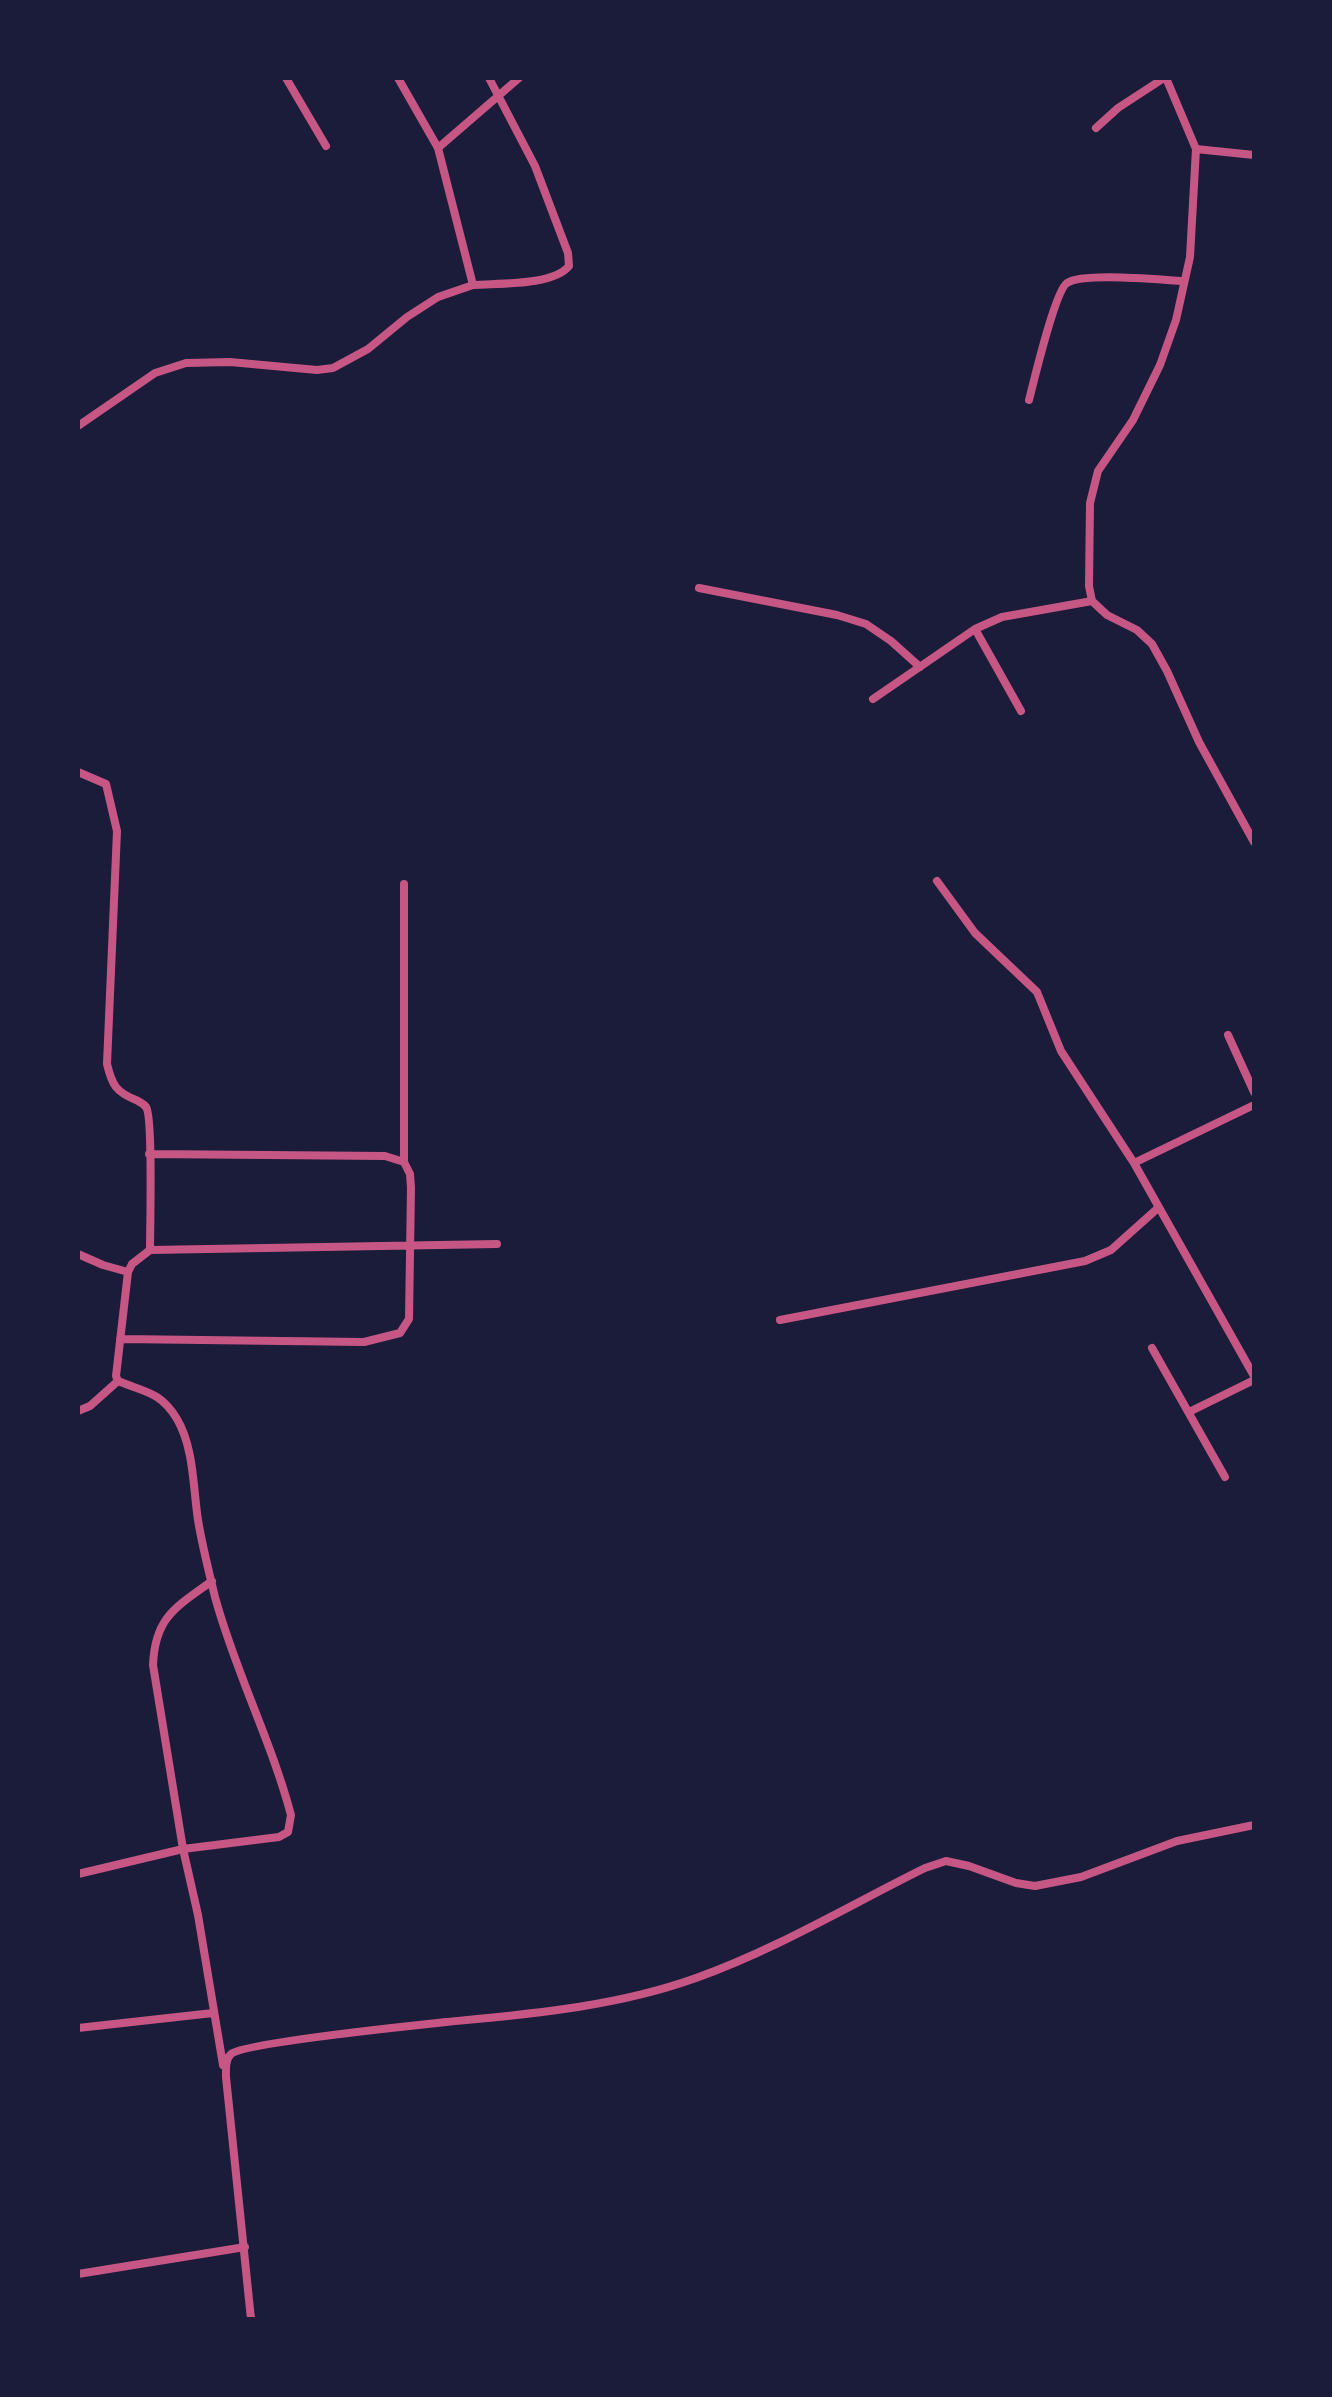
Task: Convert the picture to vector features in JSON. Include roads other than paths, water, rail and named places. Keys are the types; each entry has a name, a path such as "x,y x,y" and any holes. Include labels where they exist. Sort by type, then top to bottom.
{"street":[{"path":"286,78 326,146"},
{"path":"398,78 438,148 473,285"},
{"path":"78,426 155,373 186,363 230,362 317,370 333,368 368,349 407,317 438,297 473,285 550,278 564,272 569,266 568,253 535,166 489,78"},
{"path":"438,148 519,78"},
{"path":"1096,128 1118,108 1165,78 1196,149 1192,227 1176,320 1160,365 1133,420 1098,471 1090,503 1092,601 1107,615 1137,630 1152,644 1199,742 1254,842"},
{"path":"1196,149 1254,155"},
{"path":"1029,400 1055,306 1068,282 1085,278 1184,281"},
{"path":"699,588 837,615 866,624 920,667"},
{"path":"873,699 975,629 1002,617 1092,601"},
{"path":"975,629 1021,711"},
{"path":"78,772 106,784 117,831 107,1064 112,1086 120,1094 148,1108 151,1129 150,1250"},
{"path":"937,881 975,933 1037,992 1061,1051 1134,1163 1254,1378 1189,1412"},
{"path":"120,1339 364,1342 400,1333 409,1319 410,1174 404,1162 404,884"},
{"path":"1228,1035 1254,1092"},
{"path":"1134,1163 1254,1105"},
{"path":"149,1154 385,1156 404,1162"},
{"path":"780,1320 1085,1261 1111,1250 1158,1208"},
{"path":"118,1381 116,1368 128,1272 132,1264 150,1250 497,1244"},
{"path":"78,1254 128,1272"},
{"path":"1152,1348 1225,1477"},
{"path":"78,1411 90,1406 118,1381"},
{"path":"78,1874 183,1849 279,1837 288,1832 291,1824 275,1757 238,1665 212,1581 199,1524 186,1439 163,1403 144,1388 118,1381"},
{"path":"212,1581 165,1618 154,1648 153,1665 183,1849 198,1915 226,2077 251,2319"},
{"path":"226,2077 229,2056 246,2048 408,2026 587,2007 695,1979 925,1868 946,1861 1035,1886 1081,1877 1177,1841 1254,1825"},
{"path":"78,2028 213,2013"},
{"path":"78,2274 245,2247"}]}
